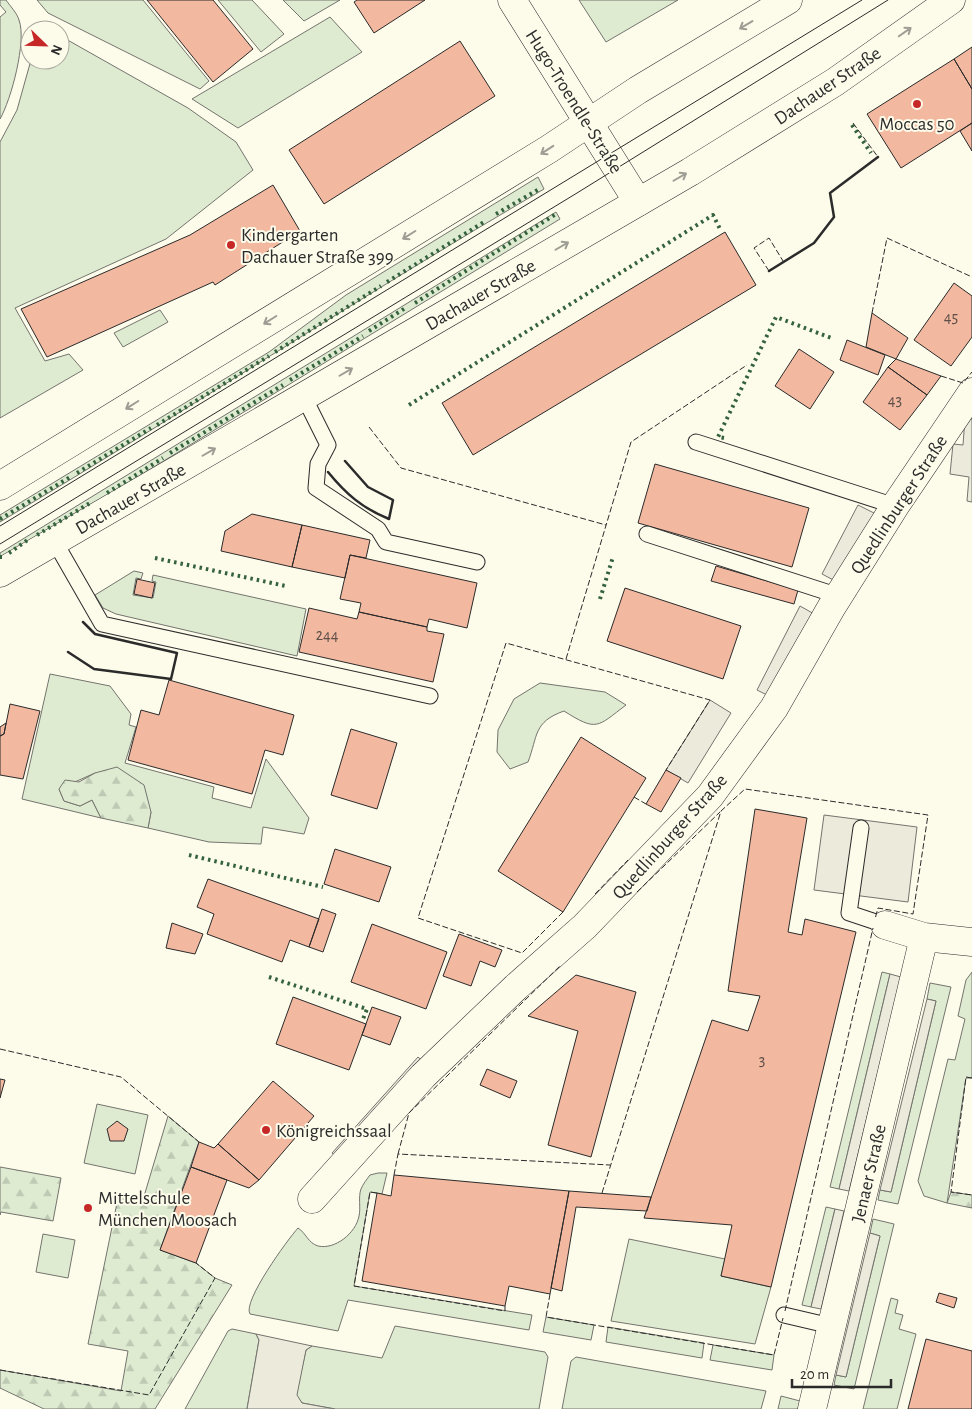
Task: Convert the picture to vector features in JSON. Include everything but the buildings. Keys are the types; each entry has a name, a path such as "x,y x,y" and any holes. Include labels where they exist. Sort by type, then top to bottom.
{"main road":[{"name":"Hugo-Troendle-Straße","path":"512,0 638,202"},
{"path":"0,486 549,149 638,90 788,0"},
{"name":"Dachauer Straße","path":"0,574 638,202 835,82 951,0"},
{"name":"Quedlinburger Straße","path":"312,1199 423,1076 516,987 585,926 710,796 774,708 839,596 895,506 972,392"},
{"path":"885,925 924,937 972,942"},
{"name":"Jenaer Straße","path":"812,1409 924,937"}],"lane":[{"path":"304,397 328,445 318,464 316,488 378,529 386,542 476,562"},
{"path":"696,442 895,506"},
{"path":"647,534 839,596"},
{"path":"55,542 102,624 430,696"},
{"path":"861,828 849,913 885,925"},
{"path":"784,1315 832,1326"}],"green space":[{"path":"0,0 6,0 18,17 20,49 13,85 0,119 0,17 6,12 0,5"},
{"path":"37,0 143,0 209,81 200,89 70,24 70,20 62,20 48,13"},
{"path":"218,0 252,0 284,34 261,52"},
{"path":"283,0 340,0 304,21"},
{"path":"579,0 678,0 606,42"},
{"path":"330,17 362,52 238,128 192,99"},
{"path":"70,41 188,108 236,142 253,170 166,239 15,308 45,361 69,354 83,370 0,418 0,142 17,110 28,70 70,70"},
{"path":"538,177 544,189 0,522 0,515 269,352 346,295"},
{"path":"556,212 560,219 0,561 0,553"},
{"path":"160,310 168,322 123,347 114,333"},
{"path":"134,571 143,573 141,579 136,578 133,595 153,598 156,582 152,581 153,575 306,609 297,656 116,614 103,608 95,595"},
{"path":"50,674 110,686 131,714 129,725 136,727 125,763 214,787 212,798 251,808 266,759 309,818 304,834 263,827 261,844 209,842 148,828 151,812 95,773 59,789 64,801 80,806 92,800 101,818 22,799"},
{"path":"540,683 605,692 626,705 609,718 596,724 584,722 564,711 554,715 538,731 528,762 510,769 497,752 498,730 514,699"},
{"path":"117,767 144,785 151,812 148,828 101,818 92,800 80,806 64,801 59,789 65,780 79,782 95,773"},
{"path":"882,972 890,974 839,1189 830,1187"},
{"path":"972,972 972,1078 966,1078 947,1203 924,1196 918,1181 948,1059 955,1060 965,1019 958,1016 966,980"},
{"path":"930,983 951,987 898,1204 878,1200 880,1190 891,1192 936,1001 927,999"},
{"path":"97,1104 148,1115 135,1174 84,1163"},
{"path":"168,1116 199,1142 160,1250 196,1263 215,1278 232,1285 155,1409 44,1409 0,1388 0,1370 121,1391 128,1351 88,1344 118,1198 142,1203"},
{"path":"0,1167 61,1178 53,1221 1,1212 0,1215"},
{"path":"387,1173 382,1194 370,1192 354,1286 532,1315 529,1330 348,1300 338,1331 250,1314 249,1307 259,1284 285,1244 298,1228 312,1243 318,1246 325,1247 344,1239 357,1222 360,1213 360,1192 362,1187 370,1175"},
{"path":"951,1192 972,1195 972,1208 947,1203"},
{"path":"826,1207 835,1209 811,1307 802,1305"},
{"path":"873,1219 894,1224 854,1389 834,1385 836,1375 846,1377 880,1236 870,1233"},
{"path":"43,1234 75,1240 68,1278 36,1272"},
{"path":"629,1239 725,1259 721,1276 771,1287 755,1344 611,1321"},
{"path":"891,1298 898,1300 895,1313 903,1315 899,1329 916,1334 897,1409 863,1409"},
{"path":"546,1317 594,1325 591,1340 543,1332"},
{"path":"395,1326 545,1352 548,1357 539,1409 335,1409 302,1403 296,1395 306,1350 312,1346 382,1358"},
{"path":"608,1327 704,1343 702,1358 606,1342"},
{"path":"232,1329 256,1334 259,1340 247,1409 185,1409 228,1331"},
{"path":"713,1345 774,1355 772,1370 710,1360"},
{"path":"576,1357 766,1391 761,1409 562,1409 571,1361"},
{"path":"781,1396 800,1401 798,1409 778,1409"}],"shaded area":[{"path":"965,418 972,419 972,502 967,501 969,477 950,474 953,444 963,445"},
{"path":"858,505 876,514 839,583 822,574"},
{"path":"800,606 816,615 773,698 757,690"},
{"path":"710,700 731,713 688,783 666,770"},
{"path":"824,815 917,827 908,902 814,890"},
{"path":"890,974 901,977 849,1191 839,1189"},
{"path":"927,999 936,1001 891,1192 880,1190"},
{"path":"418,1057 427,1065 341,1161 332,1153"},
{"path":"835,1209 844,1211 821,1309 811,1307"},
{"path":"870,1233 880,1236 846,1377 836,1375"},
{"path":"256,1334 312,1346 306,1350 297,1395 302,1403 335,1409 247,1409 259,1340"}],"tram line":[{"path":"0,526 862,0"},
{"path":"0,544 577,193 888,0"}],"hedge":[{"path":"852,125 871,153"},
{"path":"496,214 541,188"},
{"path":"415,303 556,214"},
{"path":"409,405 713,215 720,229"},
{"path":"387,282 484,222"},
{"path":"275,352 381,286"},
{"path":"369,331 407,307"},
{"path":"724,438 718,437 776,317 834,339"},
{"path":"290,380 363,336"},
{"path":"157,425 269,356"},
{"path":"170,453 283,385"},
{"path":"77,473 151,428"},
{"path":"107,493 163,458"},
{"path":"0,519 72,476"},
{"path":"37,535 90,503"},
{"path":"9,553 29,539"},
{"path":"600,599 613,557"},
{"path":"155,558 286,586"},
{"path":"189,855 323,887"},
{"path":"269,977 367,1009 363,1019"}],"fence":[{"path":"853,123 878,157"},
{"path":"769,271 754,248 769,238 783,261"},
{"path":"872,313 887,238 972,277"},
{"path":"566,659 631,442 747,365"},
{"path":"941,376 963,383 972,372"},
{"path":"369,427 401,468 606,525"},
{"path":"563,912 522,953 418,918 506,643 710,700 666,770"},
{"path":"602,1193 721,811 745,789 928,815 913,914 878,908 875,919"},
{"path":"634,797 646,804"},
{"path":"637,892 720,812"},
{"path":"595,894 628,860"},
{"path":"785,1311 873,928"},
{"path":"398,1154 409,1113 561,965"},
{"path":"0,1049 121,1077 199,1142"},
{"path":"972,1078 966,1077 951,1192 972,1195"},
{"path":"394,1175 398,1154 610,1165"},
{"path":"377,1193 370,1192 354,1286 505,1311 505,1306"},
{"path":"0,1370 149,1395 215,1278 196,1263"},
{"path":"550,1294 546,1317 774,1355 783,1318"}],"wall":[{"path":"769,271 814,243 834,217 830,193 878,157"},
{"path":"328,472 355,500 389,519 393,500 368,487 345,461"},
{"path":"68,652 94,669 171,679 177,653 95,634 83,622"}],"place":[{"name":"Moccas 50","path":"917,104"},
{"name":"Kindergarten Dachauer Straße 399","path":"231,245"},
{"name":"Königreichssaal","path":"266,1130"},
{"name":"Mittelschule München Moosach","path":"88,1208"}]}
